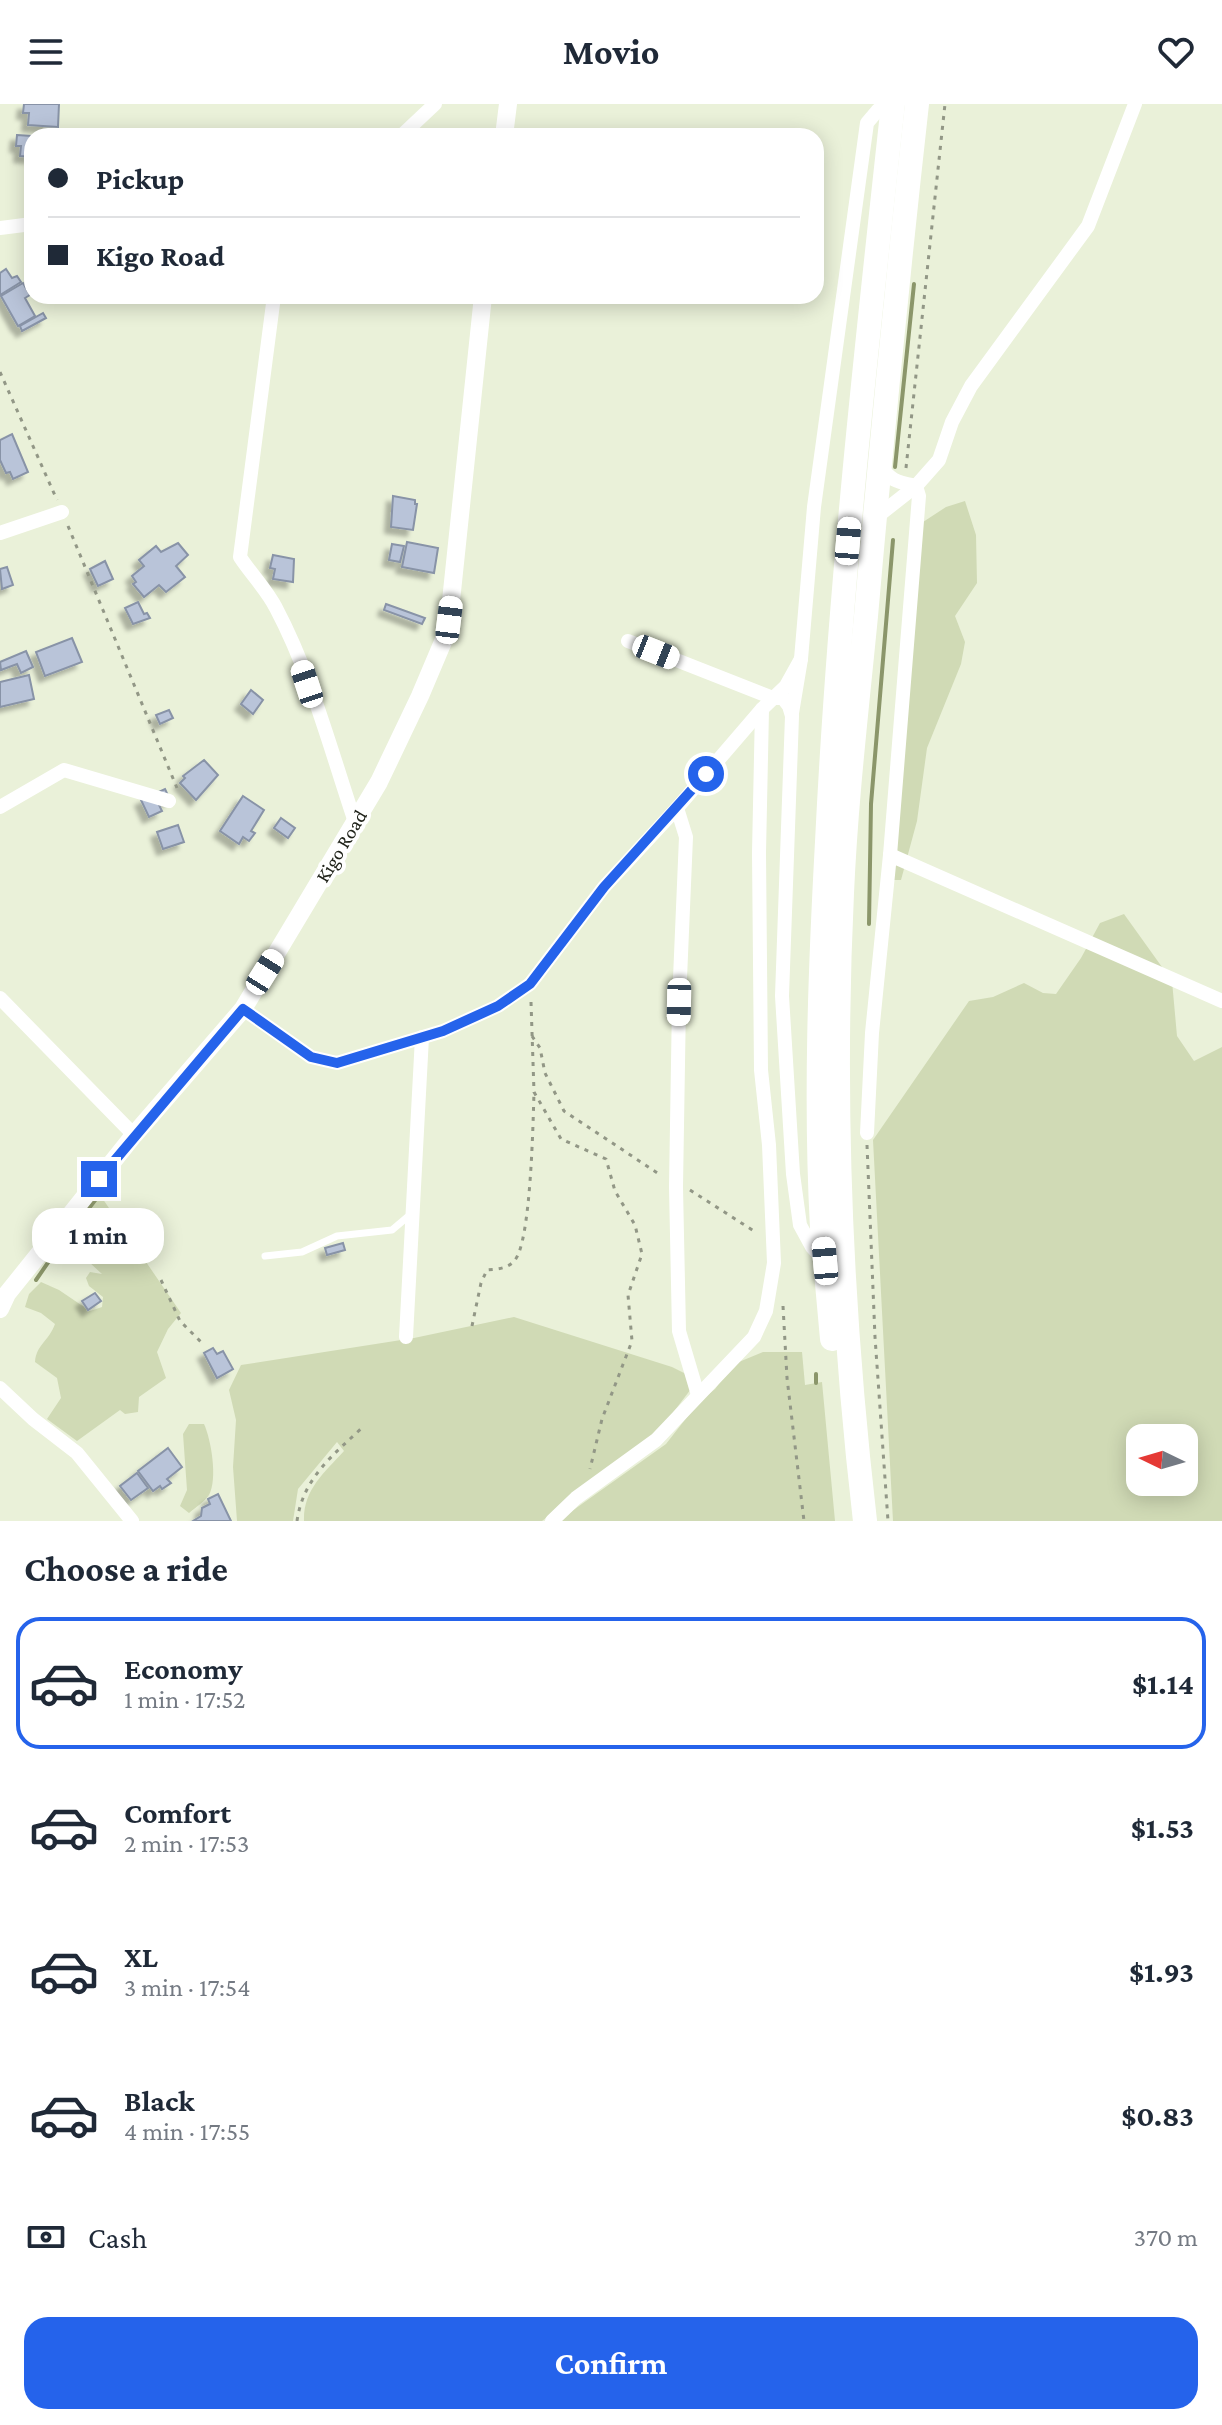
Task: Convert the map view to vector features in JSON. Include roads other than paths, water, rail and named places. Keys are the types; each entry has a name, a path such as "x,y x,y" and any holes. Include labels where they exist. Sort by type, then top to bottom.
{"highway":[{"path":"865,1521 847,1329 839,1070 842,896 880,464 901,105"},
{"path":"848,1521 825,1261 819,1110 820,987 830,786 855,446 901,105"}],"street":[{"path":"410,128 435,104"},
{"path":"505,128 508,104"},
{"path":"874,519 939,460 952,422 971,386 1088,226 1135,104"},
{"path":"825,1261 812,1247 800,1225 793,1174 782,996 792,716 801,659 814,507 867,123 878,110 901,105"},
{"path":"0,228 24,225"},
{"path":"273,304 240,557 274,604 300,663 355,822"},
{"name":"Kigo Road","path":"0,1309 7,1294 134,1135 243,1009 379,782 445,637 461,524 470,404 482,304"},
{"path":"867,1133 872,1033 890,855 919,496 910,484 894,481 887,476 880,464"},
{"path":"0,533 62,512"},
{"path":"628,641 773,698 783,698 792,716"},
{"path":"243,1009 311,1057 329,1062 353,1059 422,1037 498,1006 530,984 604,887 786,686 801,659"},
{"path":"552,1521 584,1492 656,1440 754,1337 766,1311 774,1263 769,1145 761,1070 759,853 762,709"},
{"path":"0,807 64,770 174,797"},
{"path":"677,808 686,837 676,1187 679,1331 698,1395"},
{"path":"890,855 1222,1001"},
{"path":"0,998 134,1135"},
{"path":"406,1337 422,1037"},
{"path":"0,1388 33,1419 77,1453 132,1521"}],"lane":[{"path":"265,1256 302,1252 337,1236 392,1230 413,1212"}],"waterway":[{"path":"895,467 914,284"},
{"path":"869,924 871,804 893,540"},
{"path":"65,1240 99,1195"},
{"path":"36,1280 58,1248"},
{"path":"816,1374 816,1383"}]}
